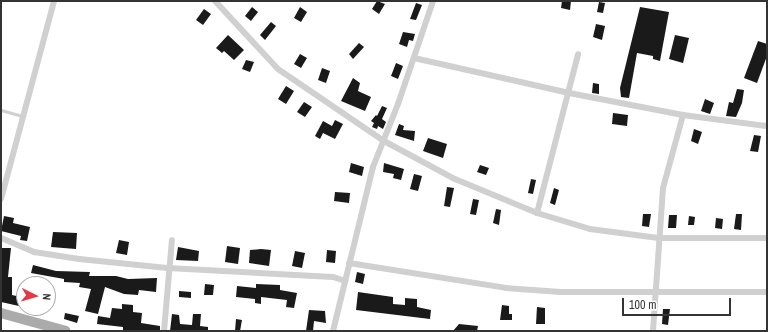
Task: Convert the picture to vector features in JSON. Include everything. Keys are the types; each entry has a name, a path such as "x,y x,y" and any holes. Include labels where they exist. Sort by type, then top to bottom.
{"main road":[{"path":"1,313 66,331"}],"street":[{"path":"1,199 54,1"},
{"path":"215,1 278,69 384,141 456,179 537,213 590,229 658,238 767,238"},
{"path":"333,331 373,167 414,58 433,1"},
{"path":"537,213 578,54"},
{"path":"414,58 569,93 683,115 767,126"},
{"path":"652,331 657,291 658,238 663,188 683,115"},
{"path":"1,238 34,252 79,259 168,268 333,277 345,281"},
{"path":"164,331 168,268 172,240"},
{"path":"349,263 506,288 561,292 767,292"}],"lane":[{"path":"1,110 22,116"}],"building":[{"path":"377,1 385,4 379,14 372,9"},
{"path":"562,1 571,1 570,10 561,8"},
{"path":"599,2 605,3 603,13 597,12"},
{"path":"416,3 422,5 416,20 410,19"},
{"path":"252,7 258,12 251,21 245,16"},
{"path":"300,7 307,12 301,22 294,18"},
{"path":"640,7 669,12 660,61 653,59 653,56 637,53 629,98 621,97 620,88"},
{"path":"204,9 211,14 203,25 196,20"},
{"path":"271,22 276,26 265,40 260,35"},
{"path":"596,24 605,26 602,40 593,37"},
{"path":"403,32 415,34 413,41 409,40 407,47 399,44"},
{"path":"228,35 244,50 234,60 224,51 222,53 216,48"},
{"path":"675,35 689,38 683,63 669,59"},
{"path":"758,41 767,44 767,56 757,83 744,78"},
{"path":"359,43 364,47 353,59 349,54"},
{"path":"300,54 307,58 301,68 294,64"},
{"path":"246,60 254,62 250,72 242,69"},
{"path":"396,63 403,66 398,79 391,76"},
{"path":"322,68 330,71 326,83 318,80"},
{"path":"353,78 360,83 358,91 371,97 365,111 341,101"},
{"path":"593,83 599,84 599,94 592,93"},
{"path":"286,86 294,91 286,104 278,99"},
{"path":"737,89 744,90 742,103 736,117 726,116 729,102 733,103"},
{"path":"705,99 714,103 710,114 701,111"},
{"path":"304,102 312,107 305,117 297,112"},
{"path":"382,106 387,108 382,119 386,122 383,129 378,126 377,129 372,127 374,123 371,121 376,115 377,116"},
{"path":"613,113 628,115 627,126 612,124"},
{"path":"335,120 343,124 335,139 323,133 320,139 315,136 323,121 332,126"},
{"path":"399,124 404,126 403,130 415,131 414,141 395,135"},
{"path":"694,129 702,132 698,144 691,141"},
{"path":"754,135 761,136 758,152 750,151"},
{"path":"428,138 447,144 443,158 423,151"},
{"path":"351,163 364,167 362,176 349,172"},
{"path":"384,163 404,169 401,180 393,178 394,174 383,172"},
{"path":"480,165 489,168 486,175 477,172"},
{"path":"414,174 422,176 418,191 410,189"},
{"path":"531,179 536,180 533,194 528,193"},
{"path":"447,187 454,188 450,207 444,206"},
{"path":"554,188 559,190 555,205 550,203"},
{"path":"335,192 350,193 349,203 334,201"},
{"path":"473,199 479,200 476,215 470,214"},
{"path":"496,209 501,210 499,225 493,223"},
{"path":"643,214 651,214 649,227 642,226"},
{"path":"736,214 742,214 741,230 734,229"},
{"path":"669,215 677,215 676,228 668,228"},
{"path":"4,216 14,218 13,223 30,227 27,241 20,240 21,236 1,231"},
{"path":"689,216 695,217 694,225 688,225"},
{"path":"716,218 723,219 722,229 715,228"},
{"path":"53,232 77,233 76,249 51,247"},
{"path":"119,240 129,242 127,255 116,253"},
{"path":"227,246 240,248 238,264 225,262"},
{"path":"178,247 199,251 198,261 176,260"},
{"path":"1,248 11,248 8,277 12,277 12,295 16,296 16,305 1,302"},
{"path":"250,250 271,250 269,266 249,263"},
{"path":"327,250 336,251 335,263 326,262"},
{"path":"295,251 305,253 302,268 292,266"},
{"path":"33,265 56,271 90,272 89,276 116,276 128,279 157,278 156,292 139,290 138,295 124,294 105,287 98,314 85,311 91,289 79,287 80,283 64,282 64,279 56,278 56,276 31,273"},
{"path":"357,272 365,274 363,284 355,282"},
{"path":"205,284 214,285 213,295 204,295"},
{"path":"256,284 280,285 280,290 297,293 294,308 286,307 287,300 261,297 261,304 255,303 255,299 236,297 237,286 256,288"},
{"path":"179,291 191,292 191,298 179,297"},
{"path":"358,292 393,297 393,304 405,305 405,298 417,299 417,307 431,310 430,319 356,310"},
{"path":"122,304 133,305 133,312 142,313 141,323 160,326 160,331 123,331 123,327 97,324 98,316 110,318 112,308 122,309"},
{"path":"502,305 509,306 509,314 512,314 512,320 500,320"},
{"path":"537,307 545,308 545,324 536,324"},
{"path":"663,309 670,309 668,325 662,324"},
{"path":"309,310 325,311 326,323 314,321 313,331 306,331"},
{"path":"65,313 79,316 77,323 64,319"},
{"path":"172,314 179,315 180,324 192,325 193,314 201,314 200,326 208,327 208,331 170,331"},
{"path":"236,319 242,320 240,331 235,331"},
{"path":"459,324 478,326 477,331 453,331"}]}
